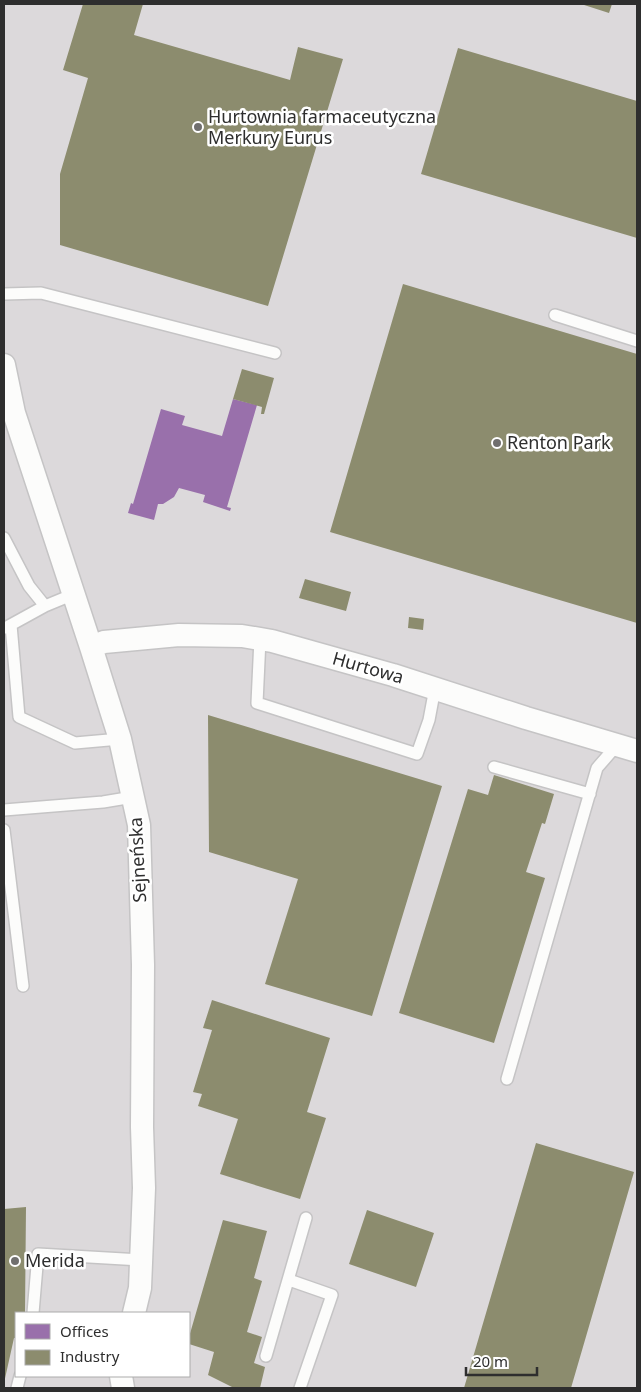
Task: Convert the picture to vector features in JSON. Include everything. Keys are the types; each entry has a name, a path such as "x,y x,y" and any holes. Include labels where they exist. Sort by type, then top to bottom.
{"street":[{"name":"Sejneńska","path":"4,365 14,413 120,739 139,825 143,965 142,1127 144,1188 140,1288 134,1312"},
{"name":"Hurtowa","path":"91,647 104,642 179,635 211,634 260,639 300,648 436,688 526,718 627,748"}],"lane":[{"path":"4,294 42,293 275,354"},
{"path":"555,314 637,341"},
{"path":"4,538 29,586 45,606"},
{"path":"74,594 45,606 7,627 19,717 75,743 120,739"},
{"path":"260,639 257,703 417,754 429,720 436,688"},
{"path":"506,1079 597,768 627,748"},
{"path":"494,767 590,794"},
{"path":"4,810 104,802 133,797"},
{"path":"4,830 23,986"},
{"path":"266,1356 306,1218"},
{"path":"33,1312 38,1254 141,1260"},
{"path":"288,1280 332,1294 300,1388"}],"shaded area":[{"path":"4,4 637,4 637,1388 4,1388"}],"building: Offices":[{"path":"233,399 257,405 227,507 231,508 230,511 203,502 205,495 179,488 174,497 163,504 158,504 154,520 128,513 131,503 133,504 161,409 185,416 182,425 222,436"}],"building: Industry":[{"name":"Hurtownia farmaceutyczna Merkury Eurus","path":"83,4 143,4 134,35 290,80 298,47 343,59 268,306 60,245 60,174 88,78 63,70"},
{"path":"581,4 612,4 609,13"},
{"path":"458,48 637,101 637,238 421,174"},
{"name":"Renton Park","path":"403,284 637,354 637,623 330,532"},
{"path":"242,369 274,378 264,414 261,414 262,407 233,399"},
{"path":"305,579 351,592 346,611 299,598"},
{"path":"409,617 424,619 423,630 408,628"},
{"path":"208,715 442,786 372,1016 265,984 298,879 209,852"},
{"path":"494,775 554,794 545,824 542,823 526,872 545,878 494,1043 399,1013 468,789 488,795"},
{"path":"212,1000 330,1038 307,1112 326,1118 300,1199 220,1174 238,1119 198,1106 202,1094 193,1092 212,1030 203,1028"},
{"path":"536,1143 634,1172 571,1388 464,1388"},
{"name":"Merida","path":"26,1207 25,1312 15,1312 15,1338 4,1383 4,1209"},
{"path":"367,1210 434,1233 416,1287 349,1264"},
{"path":"223,1220 267,1231 254,1278 262,1281 247,1332 262,1337 254,1363 265,1367 260,1388 234,1388 208,1375 214,1352 190,1344 190,1334"}],"place":[{"name":"Hurtownia farmaceutyczna Merkury Eurus","path":"198,127"},
{"name":"Renton Park","path":"497,443"},
{"name":"Merida","path":"15,1261"}]}
